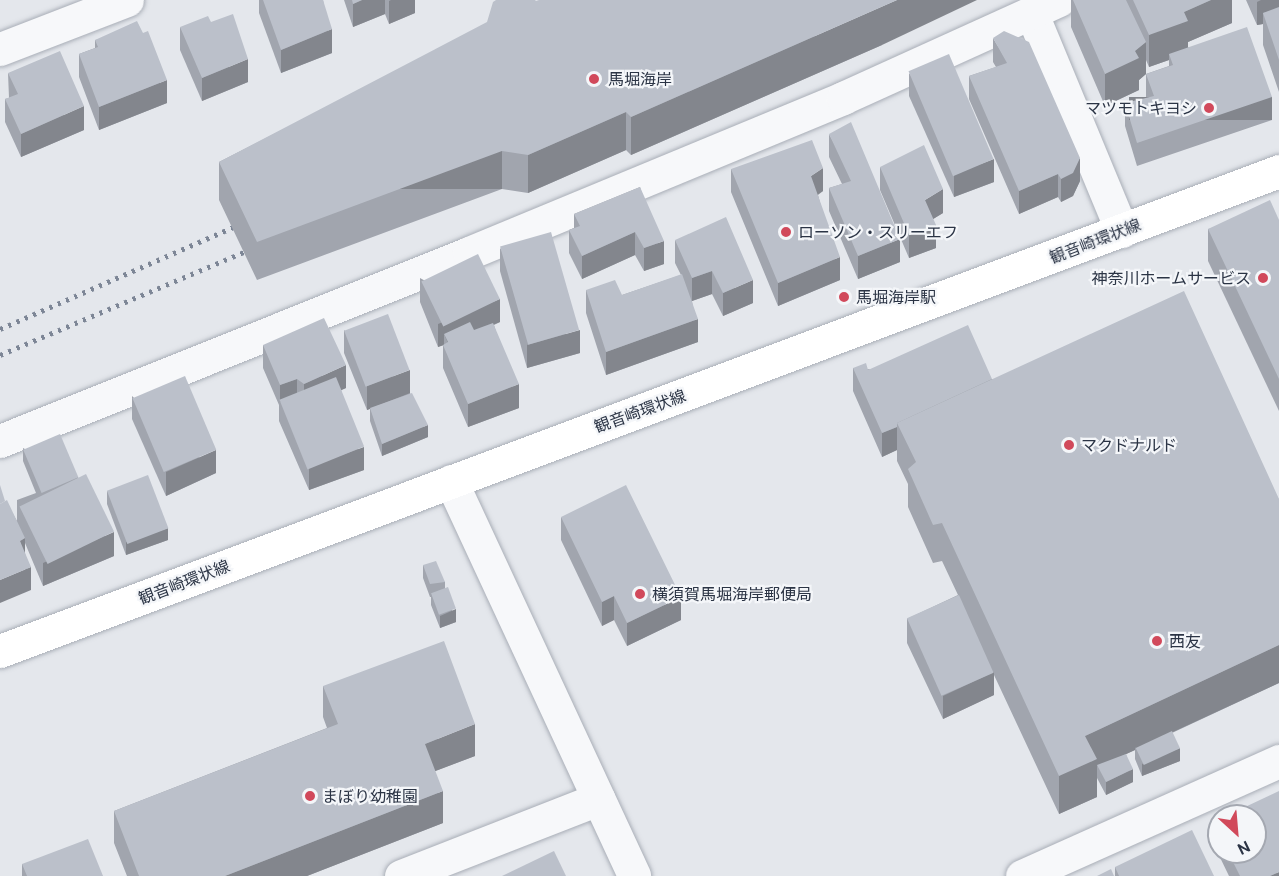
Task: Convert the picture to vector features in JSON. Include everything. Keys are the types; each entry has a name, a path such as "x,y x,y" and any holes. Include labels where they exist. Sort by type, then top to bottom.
{"main road":[{"name":"観音崎環状線","path":"0,651 1279,171"}],"street":[{"path":"0,49 127,0"},
{"path":"0,441 480,249 843,98 1046,7 1122,231"},
{"path":"451,481 634,876"},
{"path":"1022,876 1279,761"},
{"path":"401,876 598,799"}],"building":[{"path":"263,0 323,0 332,29 281,50"},
{"path":"496,0 897,0 631,117 626,112 528,155 502,151 257,242 219,162 487,22 493,2"},
{"path":"1073,0 1126,0 1146,42 1135,51 1139,58 1105,74"},
{"path":"1133,0 1211,0 1184,12 1188,21 1149,35"},
{"path":"1279,7 1279,60 1263,13"},
{"path":"233,14 248,59 202,78 180,27 208,16 211,22"},
{"path":"137,21 143,33 148,31 167,80 99,107 79,54 98,47 95,40"},
{"path":"1247,27 1272,97 1137,143 1125,103 1154,96 1146,74 1173,65 1169,54"},
{"path":"1004,31 1029,42 1080,158 1073,173 1061,179 1058,174 1019,191 969,76 1007,63 993,38"},
{"path":"60,51 84,106 21,134 5,99 18,94 8,73"},
{"path":"949,54 994,159 953,176 908,71"},
{"path":"851,122 900,239 858,256 829,188 851,181 829,134"},
{"path":"812,140 823,168 811,176 840,257 778,283 731,169"},
{"path":"924,145 943,189 925,200 936,225 909,235 880,167"},
{"path":"640,187 664,241 644,248 635,232 582,256 569,230 580,226 574,214"},
{"path":"1270,200 1279,220 1279,379 1208,229"},
{"path":"726,217 753,280 723,293 712,271 692,278 675,240"},
{"path":"551,232 579,330 528,345 500,247"},
{"path":"478,254 500,299 443,327 421,282"},
{"path":"682,274 698,319 606,352 586,290 615,280 622,295"},
{"path":"1184,291 1279,499 1279,645 1085,736 1097,759 1059,776 942,523 933,525 908,469 916,462 897,423"},
{"path":"388,314 410,370 366,387 344,331"},
{"path":"324,318 346,365 304,384 297,379 280,385 263,345"},
{"path":"470,322 474,330 493,323 519,384 468,404 443,345 448,342 444,334"},
{"path":"968,325 992,379 897,423 897,427 882,433 853,368 866,363 868,370"},
{"path":"185,376 216,450 164,472 133,398"},
{"path":"336,377 364,447 308,469 279,400"},
{"path":"412,393 428,425 382,444 370,408"},
{"path":"60,434 78,477 42,493 23,450"},
{"path":"86,474 114,532 48,564 19,506"},
{"path":"148,475 168,528 127,544 107,491"},
{"path":"0,485 5,501 0,504"},
{"path":"626,485 681,597 627,623 614,596 602,602 561,517"},
{"path":"7,500 25,538 20,541 31,567 0,580 0,504"},
{"path":"436,561 445,582 430,584 423,565"},
{"path":"448,587 456,609 439,615 431,593"},
{"path":"959,595 994,673 942,696 907,618"},
{"path":"444,641 475,724 425,744 443,791 225,876 139,876 114,811 338,724 323,686"},
{"path":"1172,731 1180,748 1144,765 1136,748"},
{"path":"1126,754 1133,769 1106,782 1097,765"},
{"path":"1279,791 1279,872 1270,876 1240,876 1234,864 1267,864 1267,804 1251,804"},
{"path":"1192,830 1214,876 1119,876 1115,867"},
{"path":"88,839 103,876 27,876 22,864"},
{"path":"554,851 566,876 502,876"},
{"path":"1111,869 1114,876 1097,876"}],"railway":[{"path":"0,329 247,221"},
{"path":"0,355 260,245"}],"place":[{"name":"馬堀海岸","path":"594,79"},
{"name":"マツモトキヨシ","path":"1209,108"},
{"name":"ローソン・スリーエフ","path":"786,232"},
{"name":"神奈川ホームサービス","path":"1263,278"},
{"name":"馬堀海岸駅","path":"844,297"},
{"name":"マクドナルド","path":"1069,445"},
{"name":"横須賀馬堀海岸郵便局","path":"640,594"},
{"name":"西友","path":"1157,641"},
{"name":"まぼり幼稚園","path":"310,796"}]}
